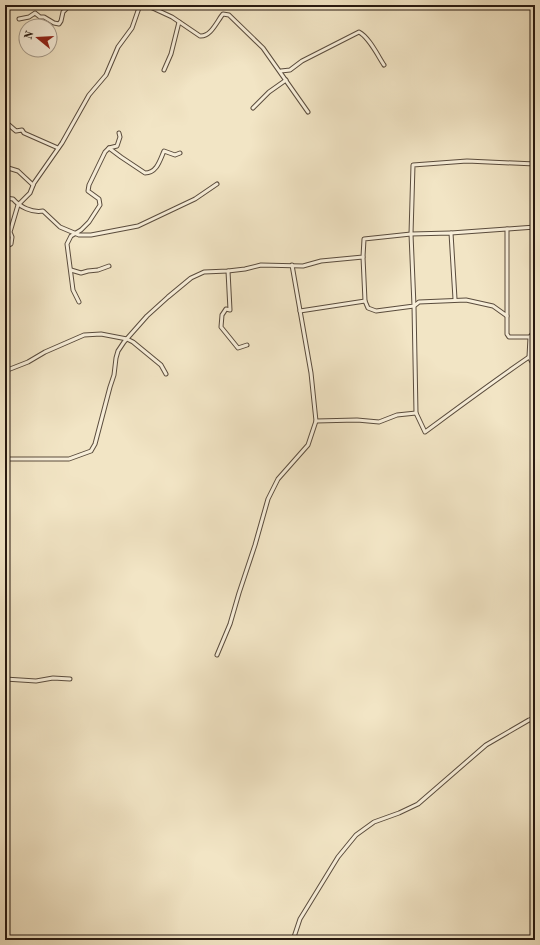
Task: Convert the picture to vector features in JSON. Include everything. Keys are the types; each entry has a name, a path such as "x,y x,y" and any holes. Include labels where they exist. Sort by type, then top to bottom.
{"street":[{"path":"58,24 61,21 63,12 70,5"},
{"path":"5,247 11,244 12,237 10,232 18,205 30,193 33,185 58,148 88,95 106,75 118,48 132,28 140,5"},
{"path":"146,5 179,22 200,36 208,34 223,14 227,14 263,48 281,71 308,112"},
{"path":"24,18 35,13 40,17 44,16 47,18"},
{"path":"164,70 171,54 179,22"},
{"path":"281,71 290,70 302,61 359,32 371,45 384,65"},
{"path":"253,108 269,92 286,80"},
{"path":"9,125 16,132 22,130 24,133 58,148"},
{"path":"79,302 73,290 67,244 71,236 76,234 89,222 100,205 99,199 88,191 88,189 102,158 109,148 117,146 120,137 119,133"},
{"path":"109,148 145,173 152,172 157,168 164,151 175,155 180,153"},
{"path":"529,356 472,396 444,419 425,432 416,413 411,234 413,166 467,161 535,164"},
{"path":"5,167 18,170 33,185"},
{"path":"5,198 13,199 18,205 36,212 43,211 60,227 76,234 91,235 138,226 195,199 217,184"},
{"path":"507,316 493,306 466,300 419,302 414,306 376,312 368,308 365,301 363,256 364,239 411,234 452,233 535,227"},
{"path":"507,229 507,334 509,337 530,337"},
{"path":"452,233 455,300"},
{"path":"5,459 69,459 91,451 95,444 114,375 118,351 127,339 161,303 191,278 204,272 228,271 261,265 303,266 321,261 363,256"},
{"path":"216,655 230,624 268,499 278,479 308,446 316,421 311,373 292,265"},
{"path":"71,270 81,273 110,266"},
{"path":"228,271 230,310 226,309 222,316 221,327 238,348 248,345"},
{"path":"300,311 365,301"},
{"path":"535,330 530,337 529,356 535,367"},
{"path":"5,371 28,362 45,352 84,335 101,334 127,339 139,346 161,365 166,374"},
{"path":"316,421 357,420 379,422 397,415 416,413"},
{"path":"5,679 36,681 53,678 70,679"},
{"path":"293,940 300,919 338,857 356,835 374,822 418,804 486,745 535,718"}]}
